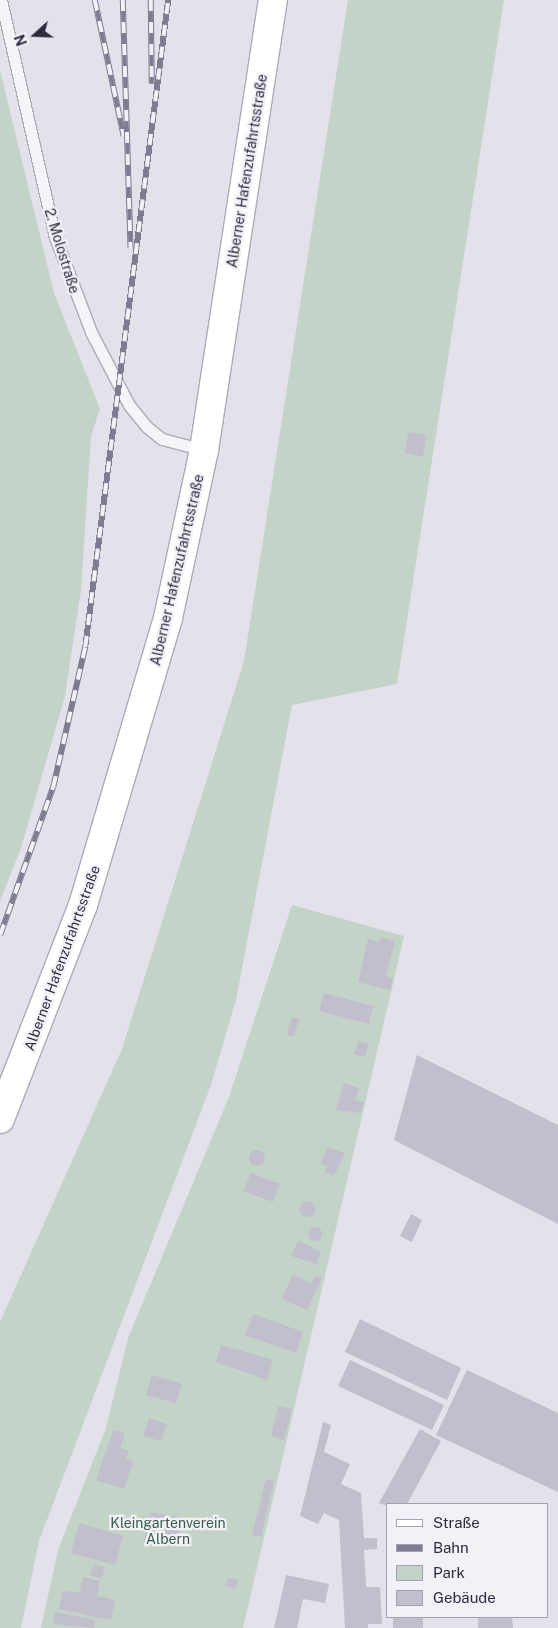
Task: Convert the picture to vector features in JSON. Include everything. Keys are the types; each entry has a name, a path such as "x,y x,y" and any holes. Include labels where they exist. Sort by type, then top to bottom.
{"main road":[{"name":"Alberner Hafenzufahrtsstraße","path":"0,1119 80,914 129,762 168,618 204,450 273,0"}],"lane":[{"name":"2. Molostraße","path":"1,0 55,237 91,332 129,405 147,427 162,439 204,450"}],"green space":[{"path":"348,0 504,0 397,684 292,705 236,1000 211,1085 39,1541 21,1628 0,1628 0,1322 122,1049 244,661"},
{"path":"0,70 54,293 100,409 91,436 81,590 65,696 21,848 0,901"},
{"name":"Kleingartenverein Albern","path":"292,905 404,936 243,1628 41,1628 58,1550 106,1428 128,1338 229,1097"}],"building":[{"path":"408,432 426,435 423,457 405,453"},
{"path":"381,937 395,941 386,976 393,978 390,990 358,982 368,939 380,942"},
{"path":"324,993 373,1006 369,1024 319,1011"},
{"path":"292,1017 299,1019 294,1037 287,1035"},
{"path":"358,1041 369,1044 365,1057 354,1054"},
{"path":"417,1055 558,1125 558,1224 394,1140"},
{"path":"344,1083 359,1088 355,1100 364,1103 361,1113 336,1110"},
{"path":"327,1147 345,1153 334,1176 325,1172 328,1166 321,1164"},
{"path":"257,1150 263,1152 265,1158 263,1164 257,1166 251,1164 249,1158 251,1152"},
{"path":"251,1173 280,1184 273,1202 243,1191"},
{"path":"310,1201 316,1208 313,1216 304,1217 299,1211 302,1203"},
{"path":"411,1214 422,1220 412,1242 400,1236"},
{"path":"312,1227 318,1227 322,1234 318,1241 312,1241 308,1237 308,1231"},
{"path":"298,1240 321,1252 317,1264 291,1256"},
{"path":"292,1275 312,1283 315,1276 322,1278 307,1310 282,1299"},
{"path":"253,1314 303,1332 296,1353 245,1335"},
{"path":"360,1319 461,1368 447,1400 345,1352"},
{"path":"221,1345 273,1360 267,1380 216,1362"},
{"path":"350,1360 444,1405 432,1430 338,1386"},
{"path":"467,1370 558,1413 558,1492 436,1435"},
{"path":"152,1375 182,1384 176,1403 146,1395"},
{"path":"278,1406 292,1409 284,1440 271,1436"},
{"path":"149,1418 167,1424 161,1441 143,1436"},
{"path":"323,1422 331,1425 324,1452 350,1464 341,1484 361,1493 364,1538 377,1538 377,1549 364,1550 366,1587 380,1587 382,1624 368,1624 368,1628 345,1628 339,1520 324,1513 318,1524 300,1516"},
{"path":"420,1429 441,1441 408,1503 386,1503 386,1506 379,1503"},
{"path":"113,1430 125,1433 120,1448 129,1451 126,1459 133,1462 124,1489 96,1480"},
{"path":"266,1479 274,1481 261,1537 252,1535"},
{"path":"151,1512 181,1518 175,1546 144,1540"},
{"path":"79,1523 123,1536 115,1565 71,1553"},
{"path":"94,1564 105,1567 102,1579 90,1575"},
{"path":"286,1575 329,1584 325,1603 303,1599 297,1628 274,1628"},
{"path":"83,1577 100,1581 97,1596 115,1600 111,1620 59,1609 63,1590 79,1593"},
{"path":"228,1578 238,1580 236,1588 225,1586"},
{"path":"55,1612 95,1620 94,1628 53,1624"},
{"path":"393,1618 423,1618 423,1628 393,1628"},
{"path":"478,1618 512,1618 513,1628 478,1628"}],"railway":[{"path":"95,0 124,136"},
{"path":"123,0 131,248"},
{"path":"151,0 152,84"},
{"path":"0,935 53,787 85,647 168,0"}]}
